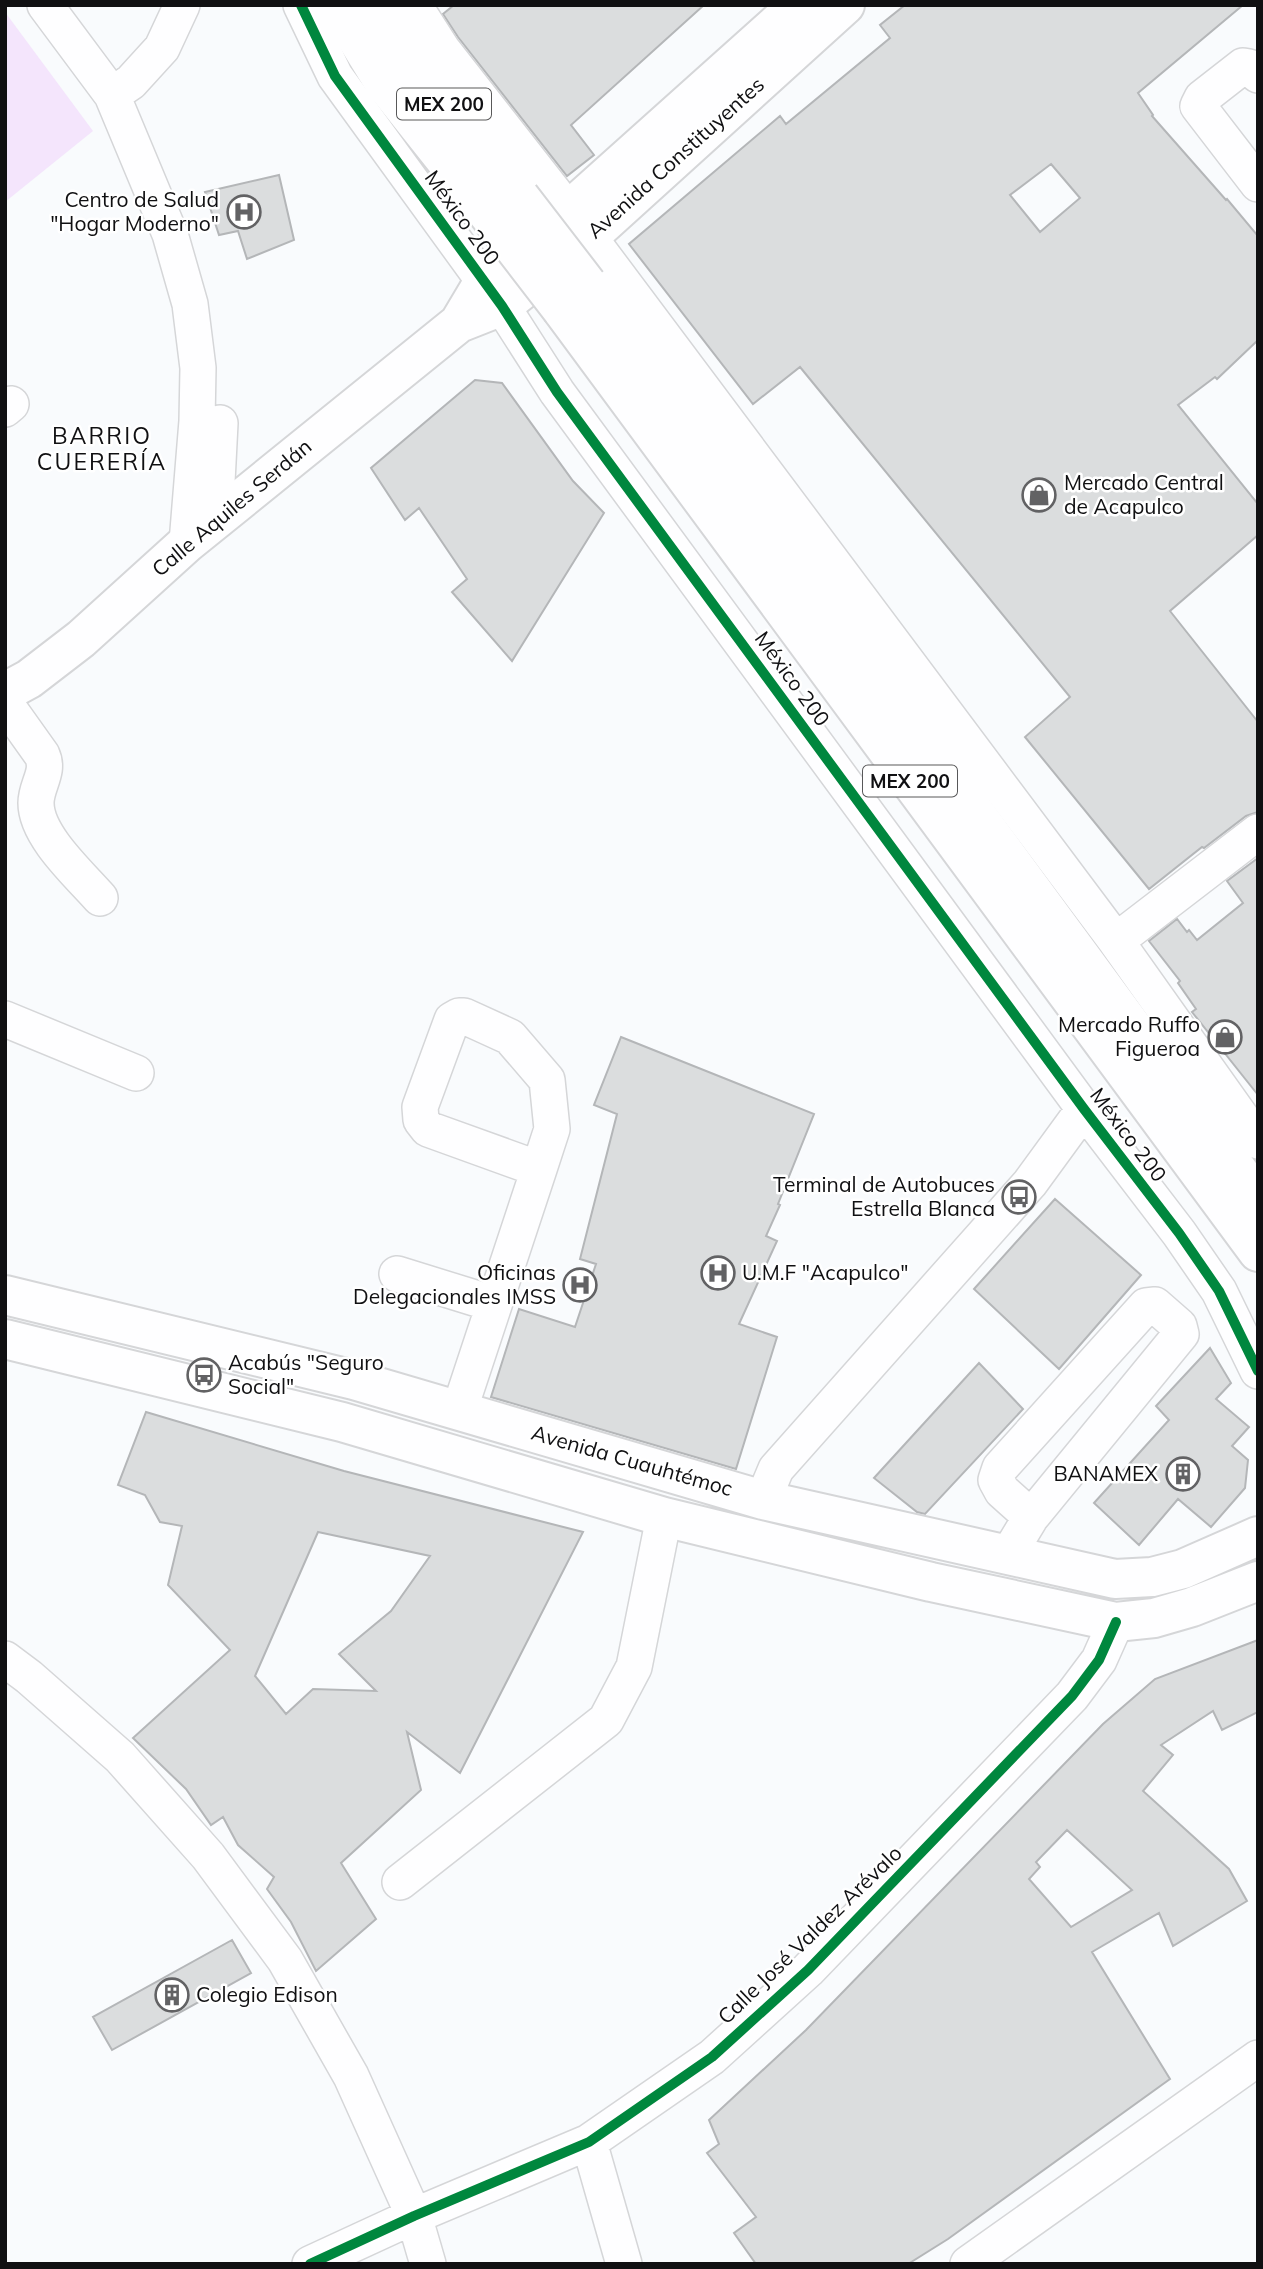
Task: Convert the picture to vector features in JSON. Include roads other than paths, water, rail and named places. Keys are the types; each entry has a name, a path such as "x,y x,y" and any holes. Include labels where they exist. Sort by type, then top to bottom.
{"main road":[{"name":"MEX 200","path":"336,5 384,83 506,208"},
{"name":"MEX 200","path":"376,5 411,64 506,208 1258,1198"},
{"name":"Avenida Constituyentes","path":"578,225 798,5"},
{"name":"Avenida Constituyentes","path":"493,293 845,5"},
{"name":"Calle Aquiles Serdán","path":"5,692 29,679 81,639 201,532 493,293"},
{"name":"México 200","path":"575,297 1258,1252"},
{"name":"Avenida Cuauhtémoc","path":"5,1295 355,1380 763,1500 1115,1579 1152,1577 1183,1569 1258,1536"},
{"name":"Avenida Cuauhtémoc","path":"5,1339 342,1422 664,1517 931,1582 1116,1622 1154,1618 1192,1607 1258,1581"}],"street":[{"path":"46,5 121,88"},
{"path":"73,5 121,88 163,151 189,224 208,299 217,369 220,421 201,532"},
{"path":"121,88 162,48 183,5"},
{"path":"276,5 306,59 335,76"},
{"name":"México 200","path":"301,5 335,76 493,293 556,392 1084,1109 1179,1233 1212,1282 1258,1371"},
{"path":"414,5 442,49 578,225 1116,941 1258,1141"},
{"path":"1258,75 1249,67 1243,66 1202,98 1198,106 1258,184"},
{"path":"5,703 46,764 36,802 41,824 50,840 100,898"},
{"path":"1116,941 1258,832"},
{"path":"459,1411 494,1304 539,1169 552,1129 547,1080 510,1037 464,1016 458,1016 452,1020 420,1108 421,1120 428,1129 539,1169"},
{"path":"5,1018 136,1073"},
{"path":"763,1500 776,1469 1030,1183 1084,1109"},
{"path":"397,1274 494,1304"},
{"path":"1008,1555 1031,1517 1181,1334 1179,1326 1155,1306 1146,1306 1000,1468 996,1480 1002,1491 1031,1517"},
{"path":"400,1882 606,1720 634,1667 664,1517"},
{"name":"Calle José Valdez Arévalo","path":"310,2264 414,2216 589,2142 712,2057 808,1970 1072,1696 1099,1660 1116,1622"},
{"path":"5,1659 120,1757 208,1856 278,1949 351,2076 414,2216 428,2264"},
{"path":"968,2264 1258,2058"},
{"path":"589,2142 624,2264"}],"place":[{"name":"Centro de Salud \"Hogar Moderno\"","path":"244,212"},
{"name":"Mercado Central de Acapulco","path":"1039,495"},
{"name":"Mercado Ruffo Figueroa","path":"1225,1037"},
{"name":"Terminal de Autobuces Estrella Blanca","path":"1019,1197"},
{"name":"U.M.F \"Acapulco\"","path":"718,1273"},
{"name":"Oficinas Delegacionales IMSS","path":"580,1285"},
{"name":"Acabús \"Seguro Social\"","path":"204,1375"},
{"name":"BANAMEX","path":"1183,1474"},
{"name":"Colegio Edison","path":"172,1995"}],"district":[{"name":"BARRIO CUERERÍA","path":"102,449"}]}
